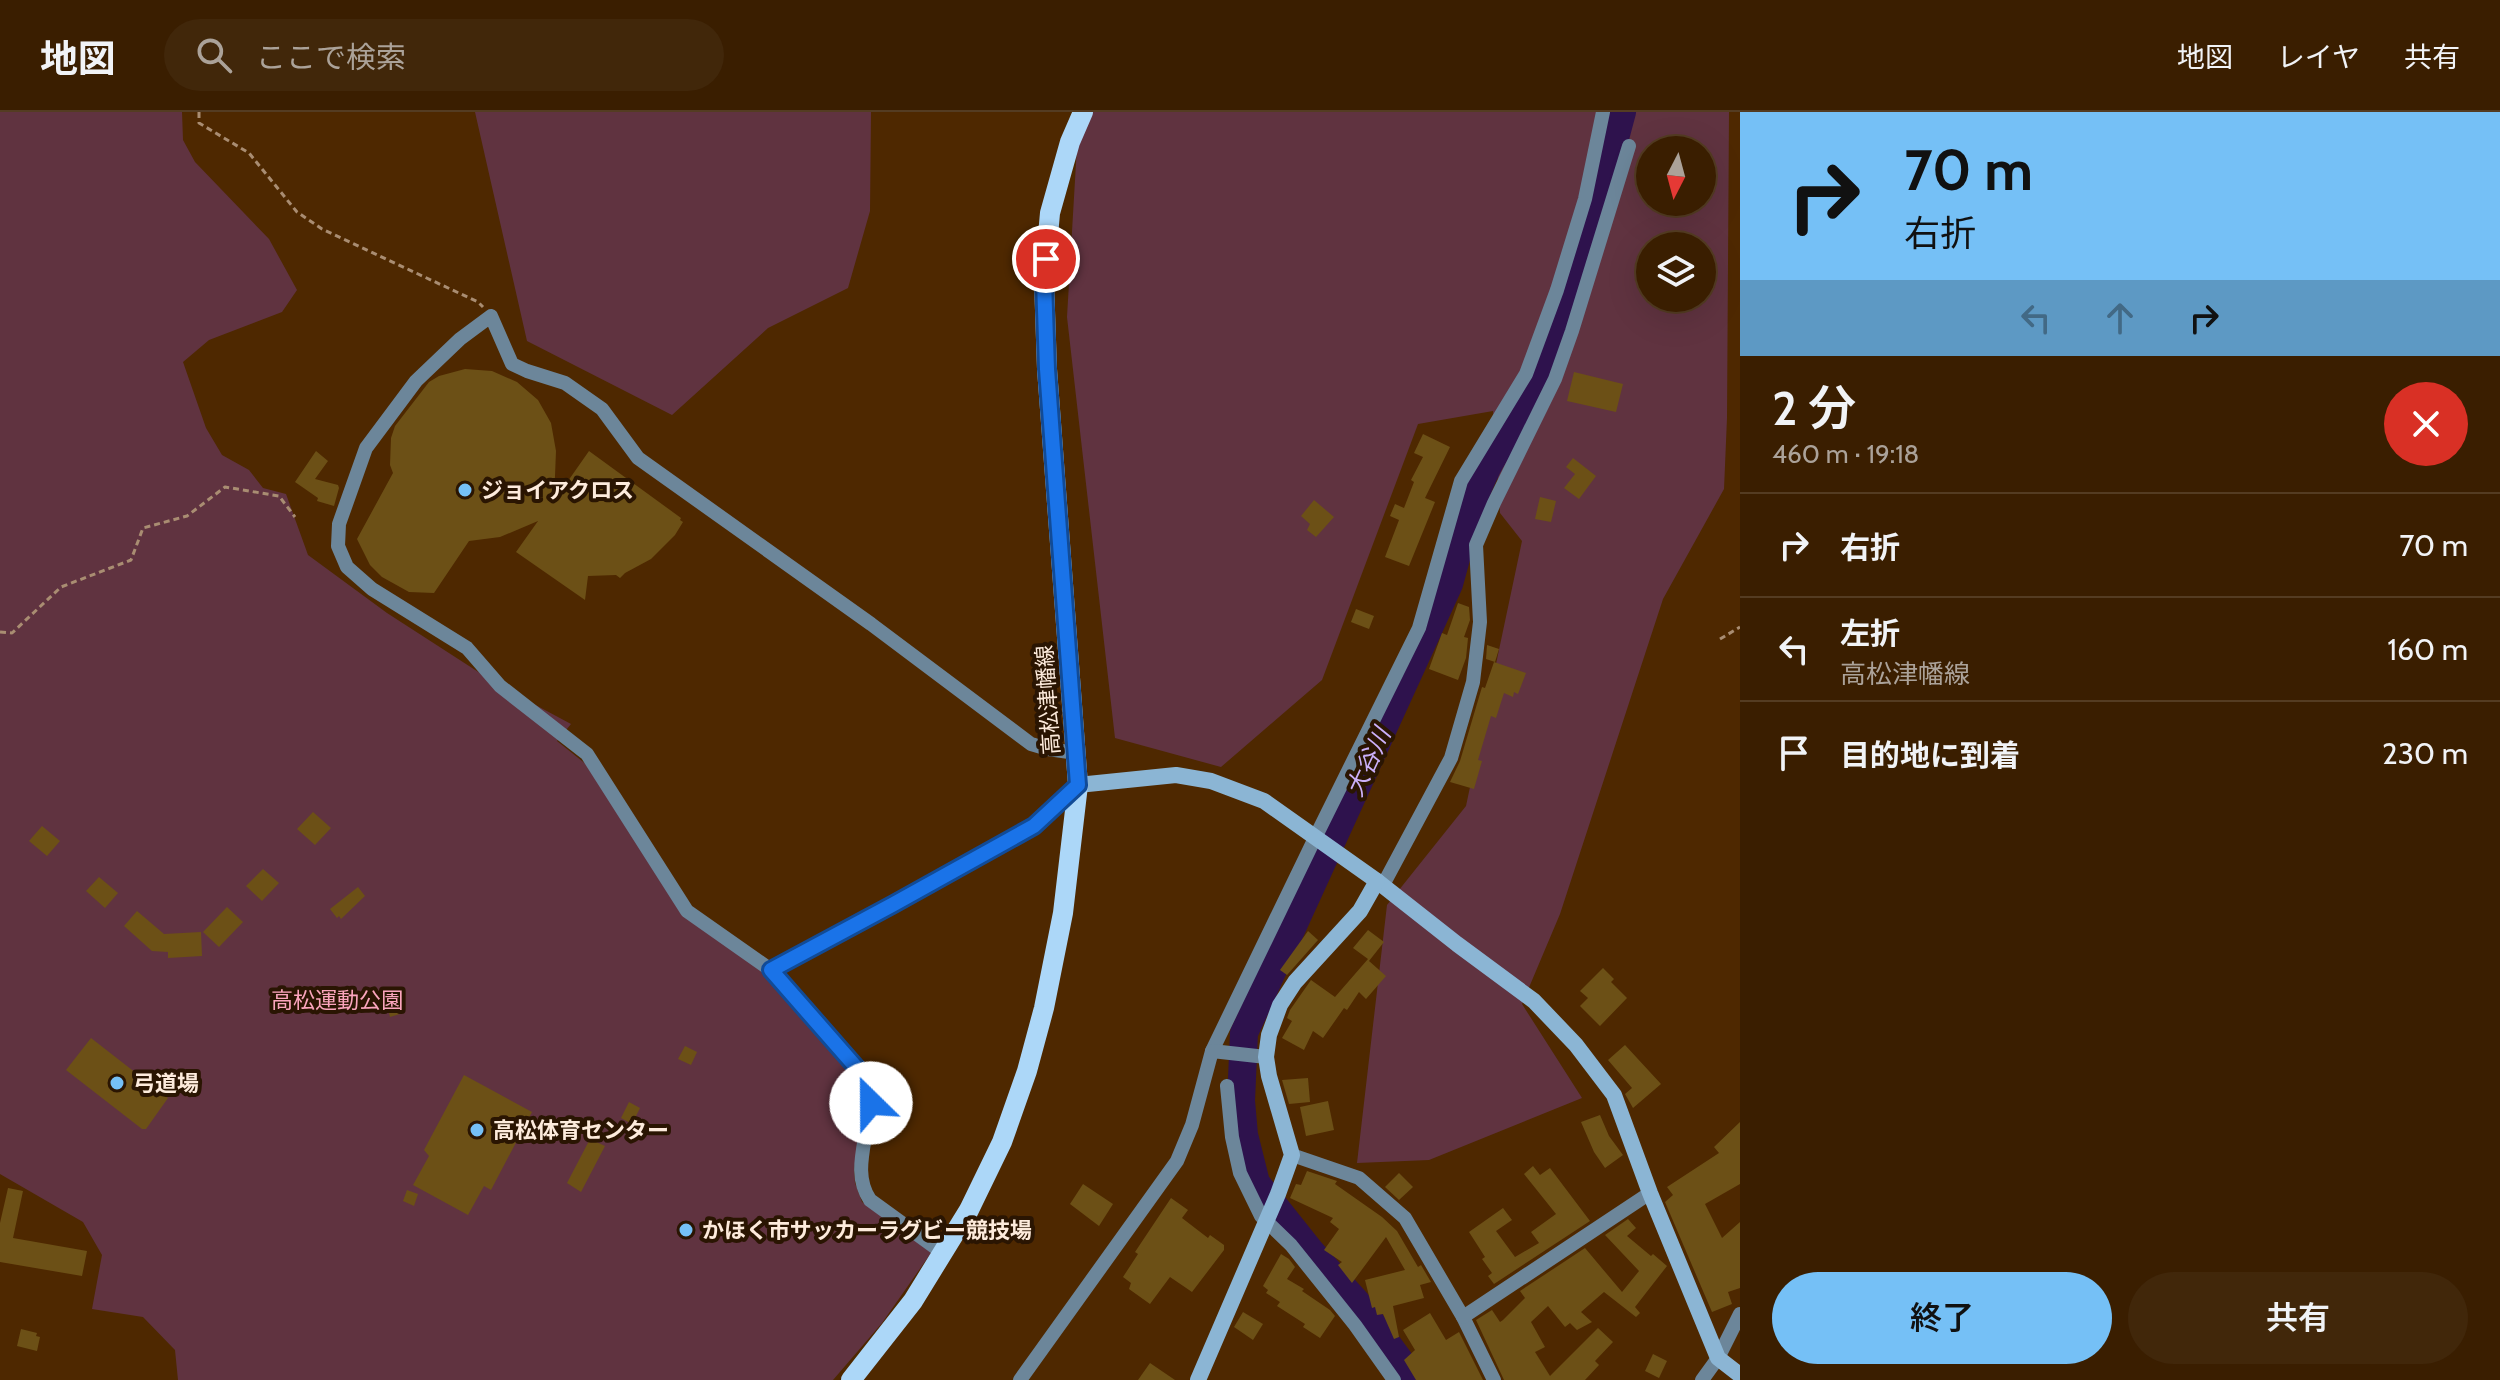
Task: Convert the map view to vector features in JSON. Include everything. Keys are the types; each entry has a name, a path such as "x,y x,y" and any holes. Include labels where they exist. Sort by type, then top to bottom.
{"main road":[{"name":"高松津幡線","path":"851,1380 913,1301 969,1210 1002,1142 1027,1071 1047,998 1063,913 1078,785 1047,369 1044,281 1050,213 1070,142 1083,112"}],"street":[{"path":"1020,1380 1177,1161 1216,1052 1419,628 1461,481 1526,374 1557,290 1585,199 1603,112"},
{"path":"1198,1380 1292,1155 1269,1076 1260,1056 1280,1005 1295,982 1360,911 1380,883 1451,758 1473,682 1477,652 1480,622 1476,545 1555,379 1629,146"},
{"path":"943,1253 870,1200 863,1191 860,1176 871,1103 869,1088 862,1074 771,970 687,911 587,754 500,686 467,648 372,589 347,567 338,546 339,524 366,448 416,381 460,339 491,316 512,364 565,383 602,409 638,458 871,624 1031,744 1076,753"},
{"path":"771,970 1034,826 1078,785 1176,775 1211,781 1264,801 1380,883 1534,1001 1576,1045 1614,1095 1650,1193 1718,1358 1740,1375"},
{"path":"1216,1052 1260,1056"},
{"path":"1227,1086 1232,1137 1240,1173 1261,1216 1291,1245 1394,1380"},
{"path":"1292,1155 1359,1178 1405,1218 1463,1317 1494,1380"},
{"path":"1463,1317 1650,1193"},
{"path":"1702,1380 1718,1358 1740,1314"}],"path":[{"path":"199,112 199,123 249,153 297,212 322,229 478,302 491,316"},
{"path":"0,632 12,633 61,587 131,560 143,528 187,516 225,487 279,496 295,517"},
{"path":"1720,639 1740,627"}],"green space":[{"name":"高松運動公園","path":"0,112 182,112 183,140 195,162 269,239 297,290 282,312 209,340 183,362 206,428 222,455 249,470 263,488 286,494 308,555 387,613 500,686 571,724 557,741 587,765 682,914 758,965 860,1078 867,1102 854,1169 862,1202 933,1250 882,1323 833,1380 178,1380 175,1350 143,1317 92,1309 102,1255 83,1222 0,1174"},
{"path":"475,112 871,112 870,211 848,288 768,328 672,415 527,341"},
{"path":"1079,112 1729,112 1724,489 1663,599 1560,914 1522,1004 1582,1098 1429,1160 1357,1163 1387,905 1466,806 1522,541 1500,513 1493,411 1418,424 1322,680 1221,767 1115,738 1067,317"}],"building":[{"name":"ジョイアクロス","path":"465,369 492,371 517,382 538,400 551,423 556,451 554,501 589,451 681,518 683,522 675,535 651,559 620,578 616,575 588,576 585,600 516,552 538,521 500,537 469,541 434,593 409,592 382,577 370,565 357,539 393,473 390,465 391,438 395,426 429,382"},
{"path":"1574,372 1623,384 1616,412 1567,401"},
{"path":"1423,434 1450,447 1425,498 1435,502 1409,566 1385,557 1399,520 1390,516 1395,504 1404,508 1414,482 1411,480 1423,457 1414,453"},
{"path":"316,451 328,461 315,479 338,485 339,488 334,506 317,501 318,498 295,482"},
{"path":"1573,458 1596,476 1579,499 1564,488 1575,474 1566,467"},
{"path":"1540,497 1556,501 1551,522 1535,519"},
{"path":"1314,500 1334,517 1316,537 1307,530 1310,524 1301,516"},
{"path":"1458,603 1469,607 1470,620 1464,637 1468,638 1466,658 1458,680 1429,669 1442,633 1447,635"},
{"path":"1356,609 1374,616 1369,629 1351,622"},
{"path":"1487,645 1499,649 1495,662 1486,659"},
{"path":"1494,662 1526,673 1518,694 1514,692 1513,697 1504,693 1496,718 1491,716 1478,760 1482,761 1474,789 1450,782 1460,761 1482,687 1485,688"},
{"path":"313,812 331,828 315,845 297,829"},
{"path":"42,826 60,841 47,856 29,841"},
{"path":"263,869 279,883 262,901 246,886"},
{"path":"99,877 118,893 105,908 86,891"},
{"path":"358,887 365,896 341,919 339,916 337,918 330,909"},
{"path":"227,907 243,922 219,947 203,932"},
{"path":"137,911 164,934 201,932 202,956 168,958 168,952 152,951 124,926"},
{"path":"1368,930 1384,942 1369,961 1386,976 1366,999 1359,992 1323,1038 1313,1031 1304,1050 1282,1038 1292,1021 1287,1018 1290,1010 1311,980 1335,997 1368,959 1353,948"},
{"path":"1308,931 1318,940 1287,975 1280,970"},
{"path":"1603,968 1614,979 1611,982 1627,998 1600,1026 1580,1006 1588,998 1580,991"},
{"path":"399,998 403,1013 390,1017 386,1002"},
{"name":"弓道場","path":"91,1038 168,1098 146,1129 66,1070"},
{"path":"1625,1045 1661,1084 1633,1108 1625,1094 1632,1088 1608,1060"},
{"path":"685,1046 697,1052 691,1065 678,1059"},
{"name":"高松体育センター","path":"464,1075 532,1112 491,1190 484,1186 468,1215 413,1185 429,1156 424,1150"},
{"path":"1308,1078 1310,1102 1289,1104 1282,1080"},
{"path":"1328,1101 1334,1130 1306,1136 1300,1107"},
{"path":"629,1102 640,1108 632,1124 621,1118"},
{"path":"1600,1115 1609,1136 1623,1155 1605,1168 1581,1122"},
{"path":"1740,1122 1740,1184 1705,1204 1722,1238 1740,1222 1740,1288 1728,1292 1732,1304 1712,1312 1665,1202 1673,1195 1667,1187 1719,1153 1714,1147"},
{"path":"590,1139 605,1146 581,1192 567,1183"},
{"path":"1533,1166 1540,1175 1550,1168 1590,1221 1494,1284 1488,1276 1492,1273 1482,1259 1485,1257 1469,1232 1503,1208 1512,1220 1496,1231 1515,1257 1539,1243 1531,1232 1556,1214 1524,1174"},
{"path":"1307,1171 1337,1181 1335,1184 1382,1217 1397,1231 1418,1267 1421,1265 1431,1282 1420,1285 1424,1298 1393,1306 1399,1337 1394,1339 1383,1314 1377,1315 1375,1307 1372,1308 1365,1280 1405,1270 1386,1237 1352,1283 1338,1265 1342,1262 1324,1250 1339,1229 1330,1222 1333,1218 1290,1198"},
{"path":"1399,1173 1413,1187 1399,1200 1385,1187"},
{"path":"1083,1184 1113,1204 1099,1226 1070,1204"},
{"path":"8,1188 23,1191 13,1238 87,1251 82,1276 0,1262 0,1223"},
{"path":"407,1190 418,1194 414,1206 403,1201"},
{"path":"1171,1198 1188,1210 1182,1218 1208,1238 1210,1235 1224,1245 1224,1250 1192,1292 1170,1277 1150,1304 1129,1289 1131,1283 1123,1277 1138,1254 1135,1252"},
{"path":"1628,1219 1636,1228 1627,1236 1667,1266 1635,1307 1640,1313 1636,1317 1604,1292 1581,1312 1592,1322 1577,1330 1570,1323 1565,1327 1548,1306 1531,1322 1545,1347 1535,1352 1550,1376 1598,1328 1613,1342 1595,1361 1599,1365 1585,1380 1504,1380 1476,1320 1492,1310 1500,1322 1525,1298 1520,1291 1585,1248 1622,1292 1639,1271 1605,1235"},
{"path":"1281,1254 1295,1267 1287,1279 1304,1289 1302,1291 1335,1316 1320,1338 1277,1306 1280,1302 1266,1293 1268,1290 1263,1286"},
{"path":"1243,1312 1263,1324 1253,1340 1234,1327"},
{"path":"1430,1313 1446,1340 1459,1332 1483,1380 1416,1380 1404,1360 1415,1350 1403,1330"},
{"path":"21,1329 37,1333 36,1336 40,1337 37,1351 17,1346"},
{"path":"1653,1354 1667,1361 1659,1378 1645,1371"},
{"path":"1150,1363 1175,1380 1138,1380"}],"waterway":[{"name":"大谷川","path":"1414,1380 1357,1303 1256,1183 1244,1135 1241,1101 1244,1033 1449,584 1481,482 1531,396 1581,255 1622,112"}],"place":[{"name":"ジョイアクロス","path":"465,490"},
{"name":"弓道場","path":"117,1083"},
{"name":"高松体育センター","path":"477,1130"},
{"name":"かほく市サッカーラグビー競技場","path":"686,1230"}],"route":[{"path":"871,1103 869,1088 862,1074 771,970 1034,826 1078,785 1047,369 1046,259"}]}
